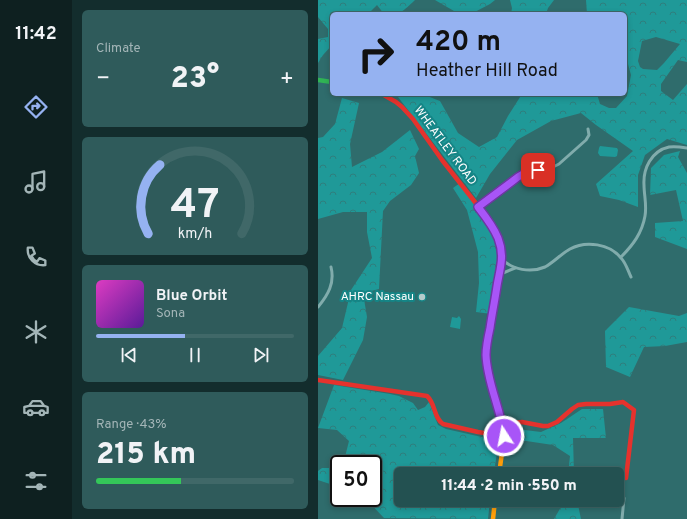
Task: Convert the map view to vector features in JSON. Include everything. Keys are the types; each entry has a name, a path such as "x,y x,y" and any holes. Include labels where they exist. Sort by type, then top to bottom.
{"main road":[{"path":"318,80 330,82"},
{"name":"WHEATLEY ROAD","path":"386,96 402,107 413,119 488,220 496,232 500,244 502,259 501,267 486,354 488,374 504,436 500,467"},
{"path":"318,380 426,396 433,401 437,420 439,422 478,432 504,436"},
{"path":"502,424 517,422 549,426 575,407 584,404 623,402 634,410 626,478"},
{"path":"493,519 494,507"}],"street":[{"path":"478,207 523,174 551,168 559,164 588,137 588,129"},
{"path":"621,257 634,243 643,225 646,214 644,178 648,162 654,155 666,148 674,146 687,148"},
{"path":"499,276 515,268 542,268 570,248 584,244 594,244 612,250 621,257 631,277"},
{"path":"502,259 515,268"},
{"path":"318,306 325,299 330,290 332,267"},
{"path":"622,519 623,507"}],"green space":[{"path":"318,0 415,0 401,12 382,12 377,5 370,12 330,12 330,47 318,63 318,39 328,37 328,29 318,17"},
{"path":"435,0 495,0 475,12 454,11"},
{"path":"510,0 554,0 547,12 511,12"},
{"path":"586,0 687,0 687,62 678,60 661,84 661,91 673,100 687,84 687,145 667,139 645,155 638,175 638,207 619,200 600,196 596,184 633,151 581,113 551,121 517,140 490,174 476,198 398,97 426,96 440,101 458,133 479,147 497,137 521,96 598,96 600,104 609,108 616,108 627,96 631,75 628,64 627,12 587,12","holes":["656,37 680,44 657,70 643,69 640,67 638,61 642,41"]},
{"path":"342,98 359,103 350,144 352,167 382,152 410,130 419,149 415,156 419,173 411,185 390,201 383,211 379,289 363,293 367,317 363,340 343,380 318,375 318,356 342,328 351,290 372,258 367,232 367,212 343,212 318,219 318,138 323,137 335,124"},
{"path":"600,146 617,148 617,156 600,156 598,153"},
{"path":"680,151 678,157 687,173 687,249 655,237 655,223 683,221 676,190 650,195 651,168 664,155"},
{"path":"460,183 495,232 501,252 492,314 476,312 479,283 478,252 467,210 453,188"},
{"path":"629,307 679,316 687,313 687,342 665,346 644,347 630,377 606,367 605,331"},
{"path":"459,316 461,319 460,329 450,327 452,317 457,318"},
{"path":"334,385 399,396 413,403 418,410 425,407 429,402 438,425 446,429 495,440 498,444 495,467 394,467 394,507 489,507 488,519 384,518 374,507 382,507 382,455 346,455 349,441 337,430 318,428"},
{"path":"582,409 603,409 606,438 573,438 574,467 569,467 570,456 553,445 507,438 507,428 541,432 561,423"},
{"path":"322,468 330,468 330,484 318,480 318,471"},
{"path":"561,507 578,507 581,519 554,519"}],"traffic: fast":[{"path":"318,80 330,82"}],"traffic: slow":[{"path":"487,345 486,354 489,374 503,430 503,446 500,467"},
{"path":"493,519 494,507"}],"traffic: jam":[{"path":"386,96 402,107 413,119 442,160 489,220 498,238 501,252 501,267 487,345"},
{"path":"318,380 427,396 430,399 438,418 443,424 503,436"},
{"path":"502,424 522,422 548,426 557,422 578,405 623,402 634,410 626,478"}],"place":[{"name":"AHRC Nassau","path":"422,297"}],"route":[{"path":"504,436 488,374 486,354 502,259 496,232 478,207 518,177 538,170"}]}
